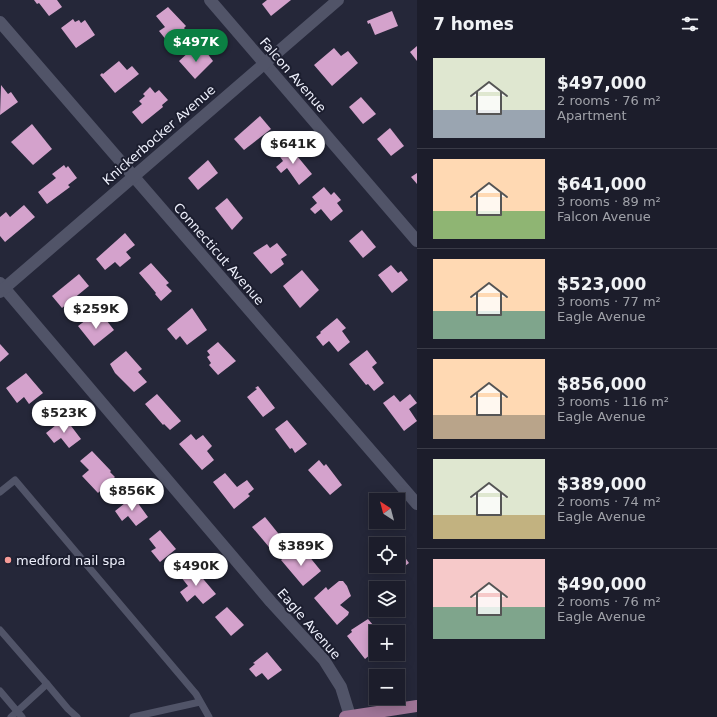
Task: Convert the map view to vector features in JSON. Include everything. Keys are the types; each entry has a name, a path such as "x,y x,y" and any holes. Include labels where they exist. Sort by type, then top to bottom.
{"main road":[{"path":"347,717 382,714 417,706"}],"street":[{"name":"Falcon Avenue","path":"210,0 417,241"},
{"name":"Knickerbocker Avenue","path":"2,288 338,0"},
{"name":"Connecticut Avenue","path":"0,22 417,504"},
{"name":"Eagle Avenue","path":"2,288 271,602 324,660 341,687 347,717"}],"lane":[{"path":"0,492 15,480 196,694 209,717"},
{"path":"0,630 68,709 77,717"},
{"path":"11,717 20,714 47,684"},
{"path":"0,691 20,714"},
{"path":"133,717 200,702"}],"building":[{"path":"34,0 57,0 62,7 49,16 39,3 37,4"},
{"path":"267,0 291,0 271,16 262,4"},
{"path":"168,7 186,26 184,28 189,34 178,42 173,36 167,41 159,31 165,27 156,16"},
{"path":"392,11 398,26 375,35 370,23 368,24 367,21"},
{"path":"73,19 75,22 79,20 81,23 85,20 95,35 76,48 61,28"},
{"path":"417,46 417,61 410,52"},
{"path":"334,48 341,56 348,51 358,63 332,86 314,65"},
{"path":"204,49 213,61 195,79 179,61 189,52 194,58"},
{"path":"119,61 127,70 132,66 139,74 115,93 100,75"},
{"path":"1,85 8,94 11,92 18,102 0,115"},
{"path":"150,87 155,93 159,90 168,100 162,105 163,107 142,124 132,112 142,104 139,101 145,96 143,94"},
{"path":"361,97 376,114 363,124 349,107"},
{"path":"260,116 271,129 244,150 234,139"},
{"path":"32,124 52,149 33,165 11,142"},
{"path":"390,128 404,146 391,156 377,139"},
{"path":"288,145 312,174 299,185 287,168 281,173 276,167 283,161 278,154"},
{"path":"208,160 218,173 198,190 188,178"},
{"path":"64,165 66,168 68,166 77,178 68,185 70,187 47,204 38,192 56,178 52,174"},
{"path":"417,173 417,184 411,177"},
{"path":"324,187 331,195 334,192 341,200 337,203 343,211 331,221 321,209 315,214 310,209 317,203 312,197"},
{"path":"227,198 243,218 232,230 215,208"},
{"path":"24,205 35,217 5,242 0,236 0,217 6,212 10,217"},
{"path":"362,230 376,247 363,258 349,241"},
{"path":"125,233 135,245 126,252 131,258 120,267 115,262 105,270 96,259"},
{"path":"277,243 287,255 281,259 284,264 271,274 253,253 267,244 270,248"},
{"path":"151,263 169,283 166,285 172,291 161,301 139,273"},
{"path":"391,265 398,273 401,271 408,280 392,293 378,275"},
{"path":"302,270 319,290 300,308 283,286"},
{"path":"79,274 89,286 62,308 52,296"},
{"path":"192,308 207,330 187,345 180,336 176,340 167,329"},
{"path":"103,316 114,330 94,346 78,326 90,317 94,322"},
{"path":"337,318 346,328 342,331 350,342 338,352 329,341 323,346 316,337"},
{"path":"218,342 236,361 218,375 209,365 211,363 207,357 210,355 207,351"},
{"path":"0,344 9,354 0,362"},
{"path":"367,350 377,363 372,367 384,383 374,391 368,384 366,385 349,364"},
{"path":"126,351 142,369 138,372 147,382 134,392 115,373 110,364"},
{"path":"26,373 43,393 29,404 24,397 17,403 6,388"},
{"path":"258,386 275,408 263,417 247,397 257,389 255,388"},
{"path":"157,394 181,421 170,430 164,424 163,425 145,404"},
{"path":"410,394 417,403 409,409 417,421 404,431 383,403 394,395 400,402"},
{"path":"65,418 81,439 69,448 61,438 54,443 46,433"},
{"path":"287,420 307,444 295,453 292,448 290,449 275,429"},
{"path":"191,434 196,440 203,435 212,446 207,451 214,460 202,470 179,444"},
{"path":"92,451 115,477 98,493 82,476 89,470 80,461"},
{"path":"319,460 324,466 326,464 342,485 330,495 308,470"},
{"path":"225,473 237,487 247,480 254,489 248,494 250,496 234,509 213,482"},
{"path":"132,495 148,517 136,526 128,516 122,521 115,511 130,499 129,497"},
{"path":"265,517 282,538 269,547 252,527"},
{"path":"160,530 176,549 160,562 151,551 156,548 149,539"},
{"path":"293,550 297,556 304,550 321,571 303,586 281,560"},
{"path":"405,558 409,563 405,566"},
{"path":"193,567 216,594 203,604 195,595 187,602 180,592 188,586 181,577"},
{"path":"339,581 343,581 347,586 351,596 340,605 349,612 348,615 337,625 314,598 326,587 328,590"},
{"path":"227,607 244,625 231,636 215,617"},
{"path":"368,619 373,625 369,625 369,656 365,659 347,636 352,632 351,630"},
{"path":"267,652 282,670 268,680 262,673 256,677 249,669 255,664 253,663"}],"place":[{"name":"medford nail spa","path":"8,560"}]}
